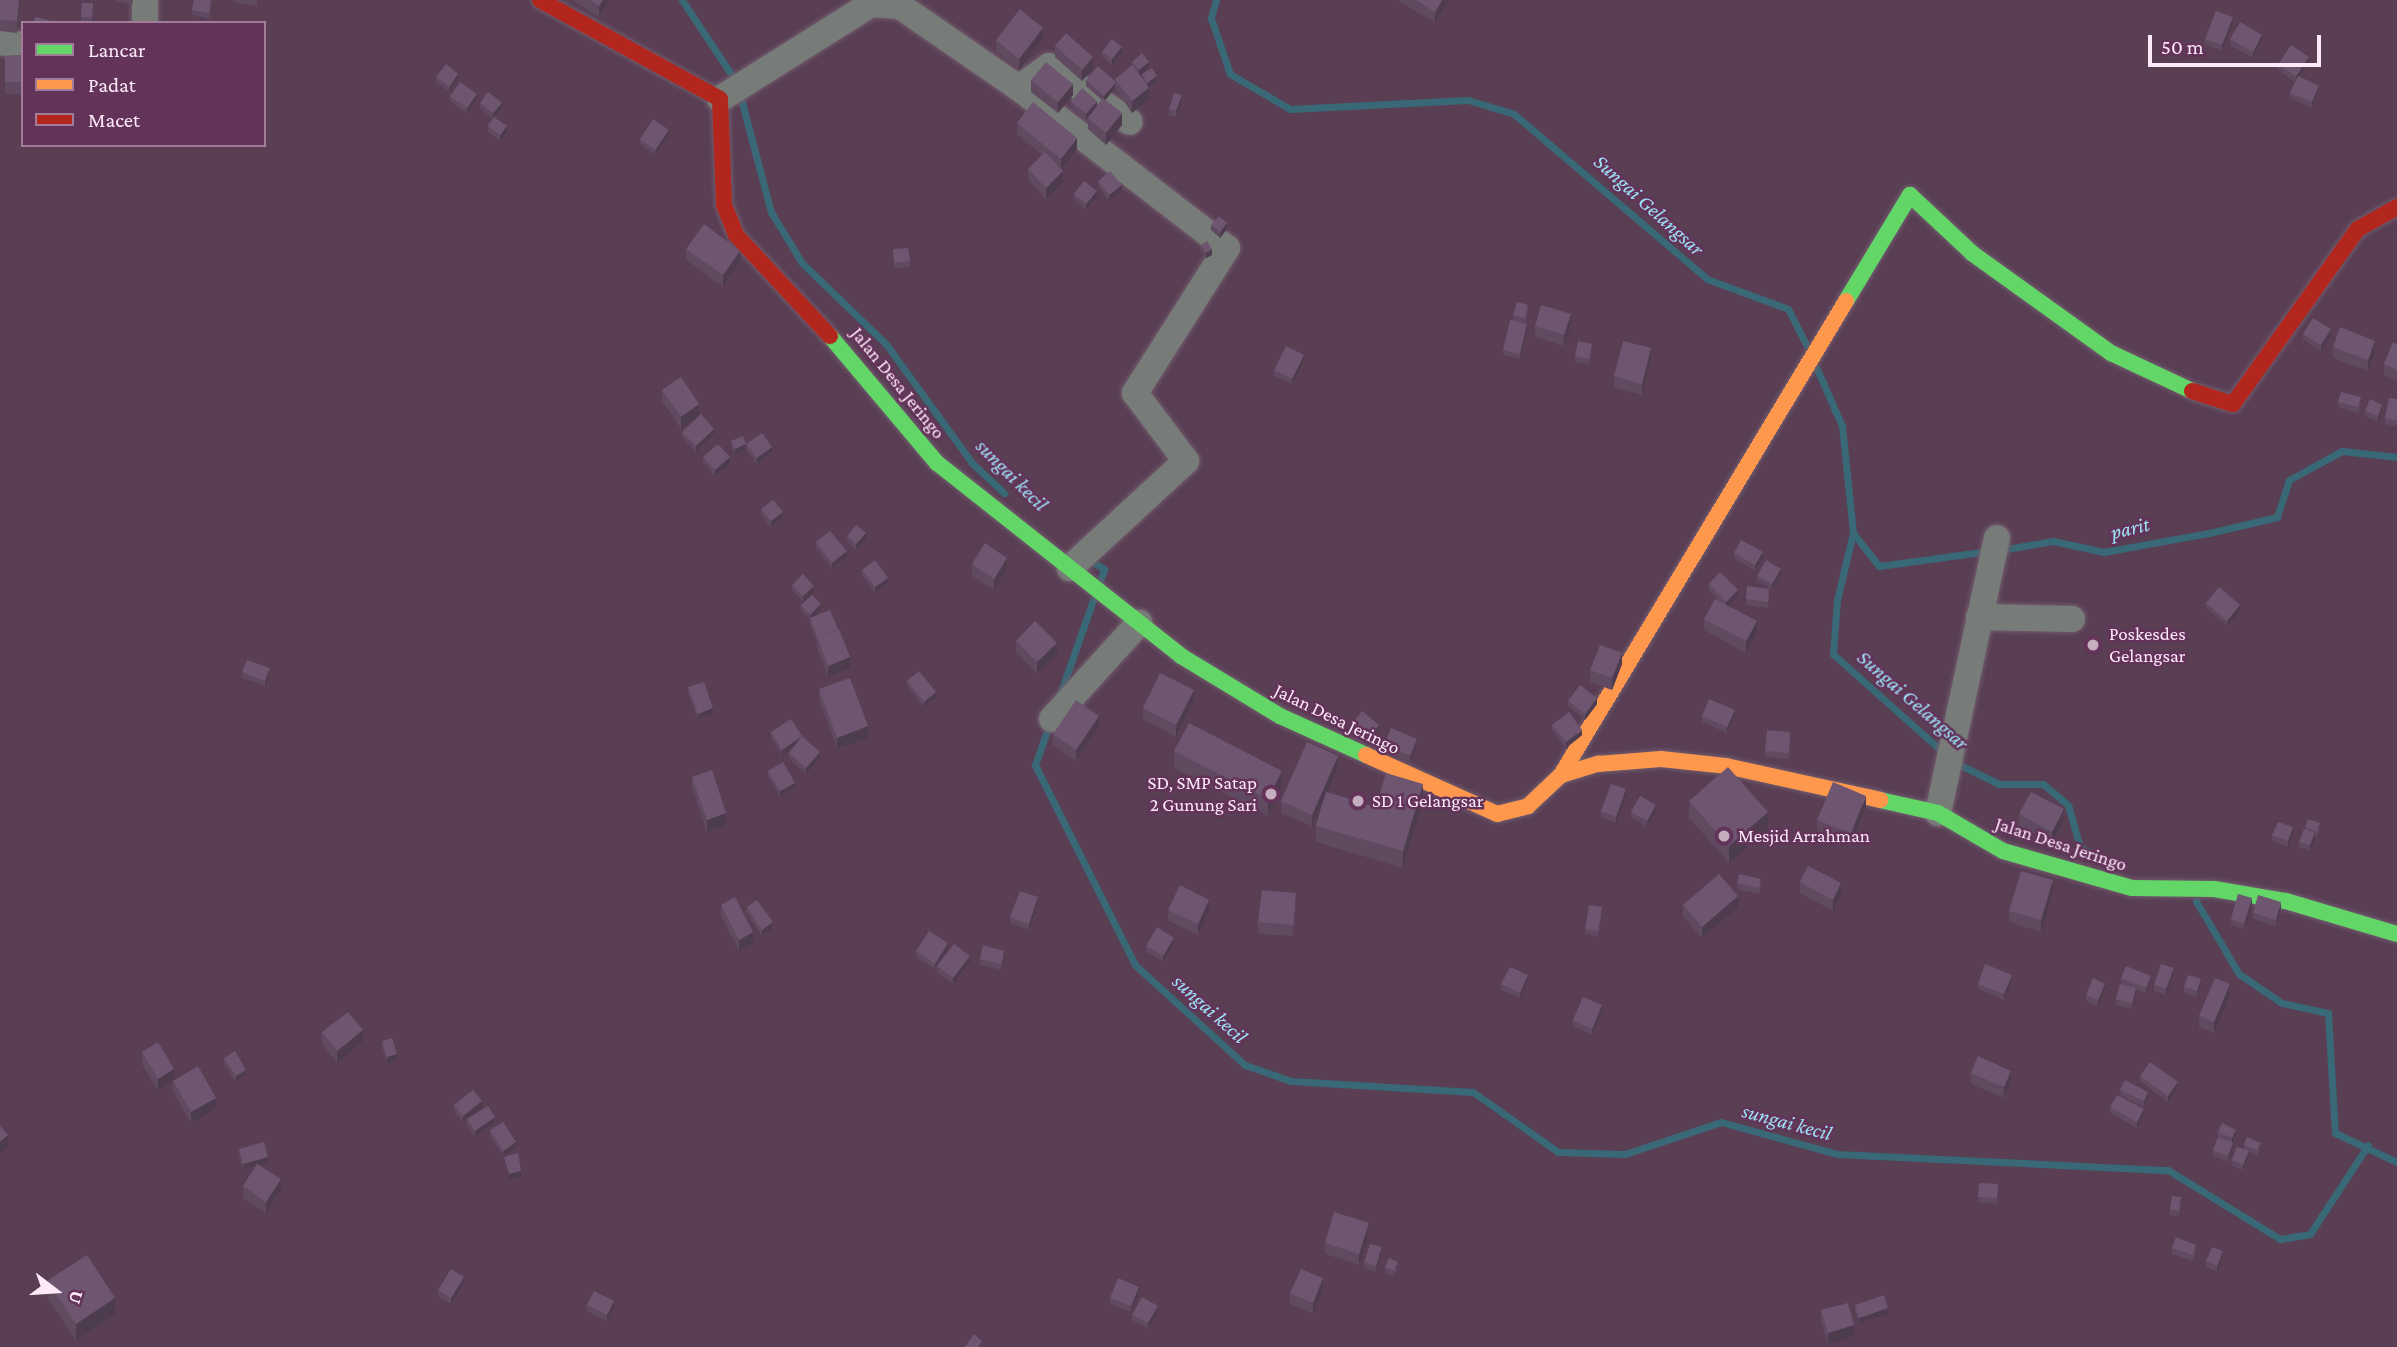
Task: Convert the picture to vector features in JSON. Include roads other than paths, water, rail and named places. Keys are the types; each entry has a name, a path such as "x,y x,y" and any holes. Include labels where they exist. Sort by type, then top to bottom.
{"street":[{"path":"145,0 145,21"},
{"path":"540,0 720,99 748,85 882,3 900,6 1019,88 1227,248 1135,393 1186,461 1080,563"},
{"path":"0,42 21,45"},
{"path":"1019,88 1049,66 1130,122"},
{"name":"Jalan Desa Jeringo","path":"720,99 724,205 736,235 844,349 937,463 1080,563 1113,600 1181,656 1280,716 1497,814 1528,806 1561,775 1623,760 1681,760 1938,813 2003,851 2132,888 2176,888 2286,901 2397,934"},
{"path":"1561,775 1910,195 1973,254 2111,353 2182,388 2233,404 2358,229 2397,206"},
{"path":"1938,813 1997,538"},
{"path":"1979,617 2072,619"},
{"path":"1052,719 1139,623"}],"waterway":[{"name":"sungai kecil","path":"682,0 737,83"},
{"name":"Sungai Gelangsar","path":"1216,0 1211,18 1230,74 1290,109 1468,100 1514,114 1707,279 1788,309 1807,346"},
{"name":"sungai kecil","path":"740,95 771,212 802,263 886,344 972,463 1004,493"},
{"name":"Sungai Gelangsar","path":"1817,369 1842,426 1853,533 1837,600 1833,654 1945,754"},
{"name":"parit","path":"2001,550 2053,541 2104,552 2209,533 2277,517 2289,480 2342,451 2397,457"},
{"name":"parit","path":"1853,533 1879,566 1989,551"},
{"name":"sungai kecil","path":"1087,559 1104,569 1101,579"},
{"name":"sungai kecil","path":"1059,697 1093,600"},
{"name":"sungai kecil","path":"1050,722 1035,765 1135,965 1245,1065 1291,1081 1473,1092 1558,1152 1625,1154 1721,1122 1837,1154 2168,1170 2280,1239 2310,1234 2368,1145"},
{"name":"Sungai Gelangsar","path":"1954,762 1999,784 2043,784 2068,805 2080,847 2113,865"},
{"name":"Sungai Gelangsar","path":"2196,901 2239,974 2282,1003 2328,1013 2335,1133 2397,1162"}],"place":[{"name":"Poskesdes Gelangsar","path":"2093,645"},
{"name":"SD, SMP Satap 2 Gunung Sari","path":"1271,794"},
{"name":"SD 1 Gelangsar","path":"1358,801"},
{"name":"Mesjid Arrahman","path":"1724,836"}]}
